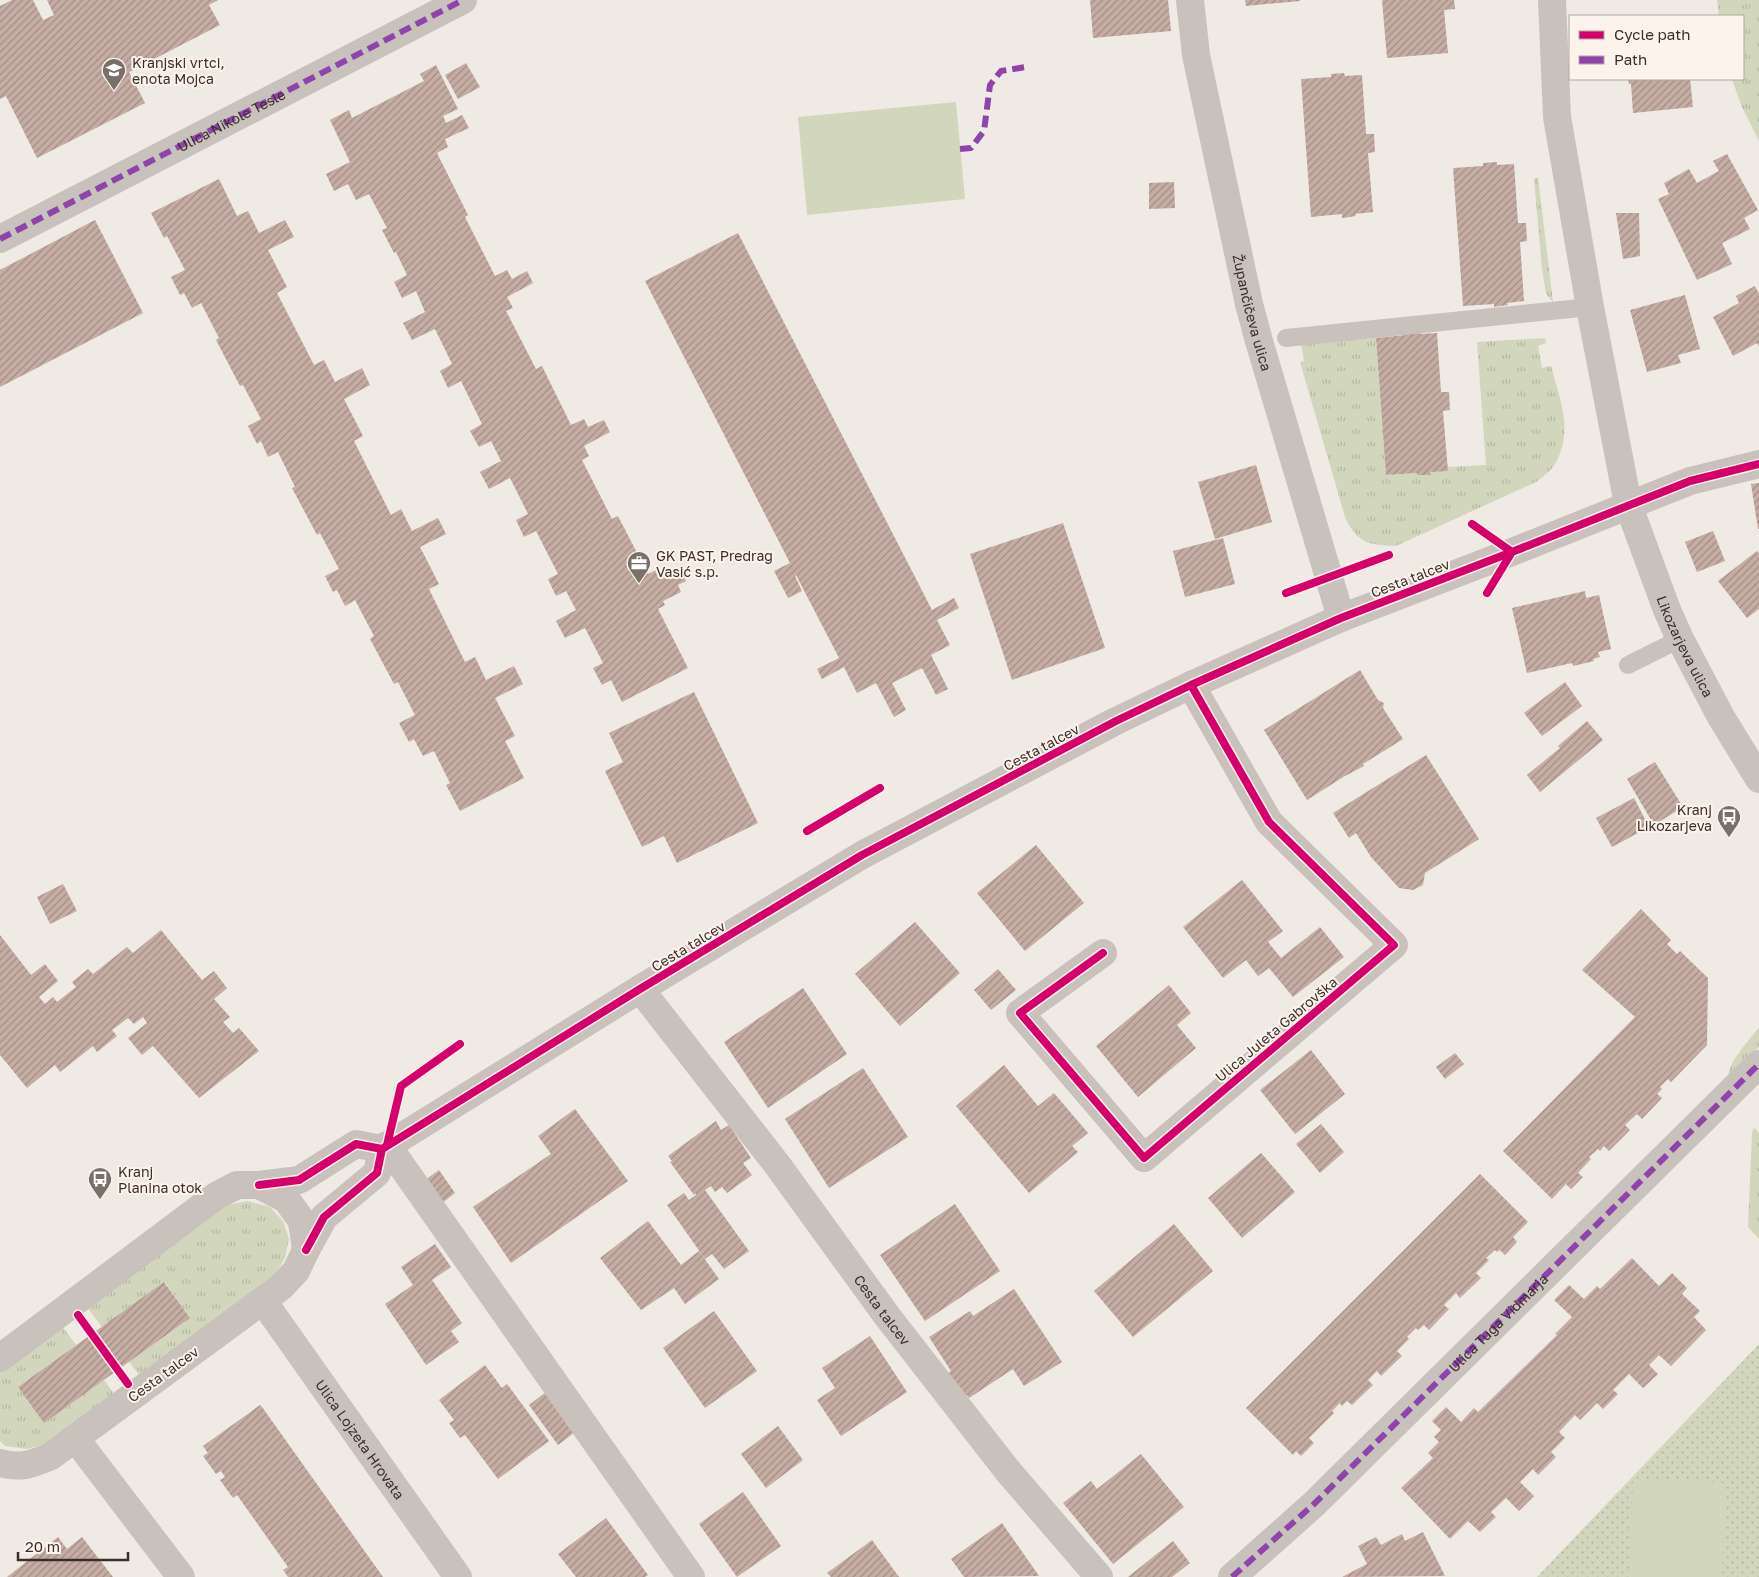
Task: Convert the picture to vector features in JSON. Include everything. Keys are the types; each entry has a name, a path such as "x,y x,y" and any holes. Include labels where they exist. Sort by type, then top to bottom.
{"street":[{"name":"Ulica Nikole Tesle","path":"0,239 463,0"},
{"name":"Župančičeva ulica","path":"1190,0 1196,55 1249,304 1341,618"},
{"path":"1552,0 1558,117 1590,307 1628,504"},
{"name":"Cesta talcev","path":"0,1464 13,1467 30,1465 51,1456 281,1287 296,1271 324,1217 377,1172 384,1147 862,855 1116,721 1191,684 1341,618 1690,481 1759,464"},
{"name":"Likozarjeva ulica","path":"1628,504 1667,610 1680,639 1721,717 1759,779"},
{"name":"Ulica Juleta Gabrovška","path":"1103,953 1020,1013 1144,1158 1394,945 1270,822 1191,684"},
{"name":"Cesta talcev","path":"640,989 776,1162 887,1316 1001,1463 1099,1577"},
{"name":"Ulica Tuga Vidmarja","path":"1232,1577 1314,1504 1759,1064"},
{"path":"0,1358 216,1196 237,1185 259,1185 299,1180 356,1144 384,1147 691,1577"},
{"path":"259,1185 286,1198 302,1221 306,1250"},
{"name":"Ulica Lojzeta Hrovata","path":"263,1301 458,1577"},
{"path":"75,1438 181,1577"}],"lane":[{"path":"1286,338 1590,307"},
{"path":"1628,665 1680,639"}],"green space":[{"path":"1717,0 1759,0 1759,141 1741,105 1732,80 1744,80 1744,15 1719,15"},
{"path":"956,102 965,199 807,215 798,117"},
{"path":"1538,177 1553,302 1546,294 1542,269 1534,179"},
{"path":"1376,338 1386,475 1417,473 1418,475 1430,475 1430,472 1447,467 1486,465 1477,342 1545,338 1546,343 1538,346 1542,368 1551,366 1564,415 1564,440 1561,452 1553,467 1538,481 1396,546 1378,545 1364,541 1349,526 1345,517 1300,362 1304,361 1301,344"},
{"path":"1759,1027 1759,1047 1728,1077 1729,1070 1740,1050"},
{"path":"1754,1127 1759,1133 1759,1239 1748,1227 1752,1133"},
{"path":"247,1201 270,1207 283,1221 289,1239 285,1258 273,1278 140,1376 129,1362 190,1318 165,1282 102,1327 87,1307 223,1206"},
{"path":"62,1326 76,1345 18,1387 44,1422 104,1380 115,1395 48,1443 27,1449 5,1446 0,1441 0,1370"},
{"path":"1759,1344 1759,1577 1537,1577"},
{"path":"1633,1479 1726,1483 1722,1577 1629,1577"}],"building":[{"path":"12,0 33,0 43,20 54,15 47,0 218,0 209,5 220,25 129,72 145,103 37,158 6,96 0,99 0,6"},
{"path":"1090,0 1168,0 1171,31 1093,38"},
{"path":"1245,0 1300,0 1300,1 1246,6"},
{"path":"1382,0 1454,0 1455,9 1444,10 1448,53 1387,58"},
{"path":"466,63 480,87 458,99 445,75"},
{"path":"436,65 458,109 443,116 446,123 462,115 469,128 445,139 448,147 437,153 468,215 465,217 495,276 507,270 512,279 527,271 533,283 507,297 513,308 506,311 536,369 542,366 571,425 584,419 588,427 604,420 610,432 584,446 589,456 582,460 612,519 618,516 648,574 660,568 664,576 680,568 686,581 678,585 681,592 663,601 665,605 658,609 688,668 622,702 611,680 602,685 593,668 603,663 585,628 565,638 556,621 576,610 566,591 556,596 548,579 558,574 536,531 524,537 516,520 528,514 510,478 489,489 480,472 501,461 491,441 479,447 470,431 482,424 461,381 448,388 440,371 452,364 435,329 412,340 403,323 425,312 416,291 402,298 394,282 407,275 396,252 394,253 382,230 387,228 369,194 356,200 348,184 334,191 326,174 350,162 330,120 349,110 352,118 424,81 420,74"},
{"path":"1344,73 1345,76 1362,75 1366,134 1374,134 1375,152 1368,153 1373,212 1342,218 1342,214 1311,217 1301,79 1331,77 1331,74"},
{"path":"1628,80 1690,80 1693,107 1633,113 1631,84 1629,84"},
{"path":"1727,154 1758,210 1744,218 1750,229 1722,243 1732,264 1697,280 1658,199 1669,194 1664,183 1689,169 1697,183 1719,171 1713,161"},
{"path":"1497,162 1497,165 1514,164 1518,223 1526,223 1527,241 1520,242 1524,301 1494,307 1494,304 1463,306 1453,168 1483,166 1483,163"},
{"path":"219,179 237,216 248,211 259,233 285,220 294,237 268,250 287,287 277,293 314,365 324,360 335,382 362,368 370,385 344,399 363,436 354,441 391,515 401,509 412,531 438,518 446,534 420,547 439,584 429,589 465,662 475,657 486,680 514,666 523,684 495,698 515,736 505,741 524,778 460,811 446,785 450,783 434,751 423,756 414,739 409,742 399,723 415,715 398,682 394,684 370,639 374,636 355,600 345,606 337,590 333,592 325,576 339,569 320,533 317,535 292,488 295,487 278,452 268,457 261,441 257,444 248,426 261,419 243,385 240,386 216,340 219,338 201,303 192,308 184,293 180,295 171,277 185,270 167,236 164,238 151,213"},
{"path":"1174,182 1175,208 1149,209 1149,183"},
{"path":"1616,213 1639,213 1640,256 1623,259"},
{"path":"95,220 143,313 0,387 0,270"},
{"path":"738,233 932,610 954,598 959,608 937,620 950,645 931,655 948,689 936,695 922,668 892,683 906,710 894,717 876,683 857,693 844,667 822,679 817,669 839,658 796,575 802,591 788,598 774,571 790,563 645,281"},
{"path":"1755,286 1759,294 1759,347 1757,343 1733,356 1713,317 1739,303 1736,296"},
{"path":"1685,295 1700,349 1678,355 1681,363 1647,372 1630,310"},
{"path":"1419,331 1420,334 1437,333 1441,392 1449,392 1450,410 1443,411 1448,471 1430,472 1431,475 1417,475 1417,473 1386,475 1376,338 1406,335 1406,332"},
{"path":"1256,465 1272,522 1215,539 1198,482"},
{"path":"1759,483 1759,529 1758,529 1751,484"},
{"path":"1063,523 1105,648 1012,680 970,554"},
{"path":"1713,531 1725,561 1697,572 1685,542"},
{"path":"1223,538 1235,584 1185,597 1173,551"},
{"path":"1757,551 1759,554 1759,609 1747,618 1718,581"},
{"path":"1585,591 1586,598 1599,595 1611,649 1598,652 1600,657 1593,659 1594,661 1573,666 1572,663 1527,673 1512,608"},
{"path":"1360,670 1378,700 1384,703 1383,708 1403,739 1363,764 1364,766 1307,800 1264,730"},
{"path":"1565,682 1582,706 1542,736 1524,713"},
{"path":"694,692 758,823 677,863 664,836 642,847 605,771 623,762 609,733"},
{"path":"1587,721 1603,740 1540,792 1527,775 1560,748 1558,746"},
{"path":"1426,755 1479,839 1425,873 1423,885 1413,890 1399,888 1371,857 1356,833 1349,838 1333,813"},
{"path":"1655,762 1683,807 1654,825 1627,779"},
{"path":"1634,798 1649,827 1612,847 1596,818"},
{"path":"1036,845 1084,903 1025,951 977,893"},
{"path":"1242,880 1283,931 1268,942 1281,958 1320,927 1344,957 1293,997 1269,968 1258,976 1246,960 1223,978 1183,927"},
{"path":"63,884 77,911 50,924 37,897"},
{"path":"1641,909 1671,940 1667,944 1677,954 1680,951 1708,978 1707,1045 1671,1082 1668,1079 1660,1087 1662,1089 1657,1094 1662,1098 1642,1119 1637,1114 1625,1125 1630,1130 1609,1151 1604,1146 1600,1151 1598,1149 1589,1157 1591,1159 1578,1173 1583,1177 1571,1189 1566,1184 1552,1199 1503,1151 1635,1017 1582,970"},
{"path":"915,922 960,973 900,1026 855,974"},
{"path":"161,930 202,980 214,971 227,988 214,999 230,1017 223,1022 233,1033 239,1028 259,1051 199,1098 153,1046 142,1055 128,1038 147,1023 143,1017 134,1024 128,1018 112,1030 117,1036 97,1052 93,1046 60,1072 55,1065 27,1088 0,1055 0,935 31,975 45,964 58,981 39,997 45,1004 53,997 57,1002 76,987 72,982 88,969 93,974 127,947 133,953"},
{"path":"998,969 1016,990 991,1010 974,990"},
{"path":"1169,985 1191,1013 1177,1025 1196,1048 1138,1097 1096,1046"},
{"path":"803,988 847,1054 768,1108 724,1042"},
{"path":"1311,1050 1345,1094 1295,1134 1260,1090"},
{"path":"1455,1053 1464,1064 1445,1079 1436,1067"},
{"path":"1004,1065 1038,1106 1054,1093 1088,1133 1072,1146 1078,1152 1029,1193 956,1106"},
{"path":"863,1068 908,1137 829,1188 785,1119"},
{"path":"575,1109 628,1181 511,1263 473,1207 551,1154 538,1136"},
{"path":"716,1121 721,1130 729,1125 751,1158 743,1163 752,1175 727,1193 722,1187 715,1192 711,1186 705,1190 749,1251 724,1269 712,1254 705,1259 667,1205 684,1193 689,1200 696,1195 695,1193 694,1195 670,1162 672,1161 668,1156"},
{"path":"1321,1124 1344,1152 1320,1173 1296,1144"},
{"path":"1261,1153 1295,1192 1242,1238 1208,1198"},
{"path":"439,1170 455,1193 441,1204 425,1180"},
{"path":"1480,1174 1528,1222 1513,1237 1517,1242 1505,1255 1500,1250 1497,1252 1495,1250 1486,1258 1489,1260 1476,1273 1481,1278 1460,1298 1456,1293 1444,1305 1449,1309 1429,1330 1424,1325 1418,1330 1416,1328 1407,1337 1409,1339 1397,1351 1402,1356 1381,1376 1377,1371 1368,1380 1373,1385 1352,1405 1347,1401 1342,1406 1340,1403 1332,1411 1334,1413 1309,1438 1314,1443 1301,1456 1296,1451 1293,1455 1246,1408"},
{"path":"955,1204 1000,1271 925,1321 880,1255"},
{"path":"648,1221 681,1265 699,1251 719,1279 685,1304 674,1288 641,1310 600,1258"},
{"path":"1174,1224 1213,1271 1133,1337 1094,1291"},
{"path":"435,1244 451,1267 432,1280 462,1323 451,1331 459,1342 426,1365 385,1304 413,1285 401,1267"},
{"path":"1632,1258 1659,1286 1672,1273 1687,1288 1682,1294 1700,1311 1694,1317 1706,1330 1671,1366 1659,1355 1649,1365 1658,1374 1643,1388 1629,1374 1613,1390 1618,1394 1603,1409 1597,1403 1580,1420 1575,1415 1559,1432 1565,1438 1551,1452 1556,1457 1538,1475 1533,1469 1520,1482 1534,1496 1519,1511 1506,1498 1491,1512 1496,1517 1480,1532 1468,1521 1450,1539 1401,1488 1433,1458 1428,1453 1439,1442 1434,1437 1441,1430 1432,1421 1446,1407 1461,1422 1474,1408 1478,1412 1557,1335 1555,1334 1572,1317 1554,1300 1569,1285 1584,1299 1597,1286 1600,1289"},
{"path":"164,1282 190,1318 44,1423 18,1387"},
{"path":"1014,1289 1062,1362 1024,1386 1013,1369 969,1398 967,1395 964,1397 948,1373 951,1371 929,1337 970,1311 973,1316"},
{"path":"714,1311 757,1371 705,1408 663,1348"},
{"path":"870,1336 907,1392 841,1436 817,1400 835,1388 822,1368"},
{"path":"485,1365 502,1388 507,1384 549,1441 498,1479 465,1435 460,1438 449,1423 454,1420 439,1400"},
{"path":"546,1392 575,1432 558,1445 529,1405"},
{"path":"260,1405 383,1577 288,1577 283,1570 288,1567 237,1495 233,1498 220,1480 225,1477 221,1471 216,1474 203,1456 208,1453 203,1446"},
{"path":"778,1426 803,1460 766,1488 741,1454"},
{"path":"1141,1454 1184,1507 1113,1564 1063,1503 1091,1481 1097,1489"},
{"path":"743,1492 781,1546 737,1577 699,1524"},
{"path":"606,1518 648,1575 645,1577 576,1577 558,1554"},
{"path":"1002,1523 1039,1576 964,1577 951,1559"},
{"path":"1423,1532 1445,1576 1342,1577 1367,1564 1358,1546 1376,1537 1381,1545 1402,1534 1405,1541"},
{"path":"58,1537 67,1549 82,1537 113,1577 7,1577"},
{"path":"872,1540 899,1577 831,1577 827,1573"},
{"path":"1173,1541 1190,1563 1172,1577 1128,1577"}],"marked path":[{"path":"0,239 463,0"},
{"path":"960,149 971,148 984,131 990,85 1001,71 1026,67"},
{"path":"1232,1577 1314,1504 1759,1064"}],"cycle path":[{"path":"306,1250 324,1217 377,1173 382,1149 640,989 862,855 1116,721 1191,685 1341,618 1690,481 1759,464"},
{"path":"1472,524 1512,552 1487,593"},
{"path":"1286,593 1389,555"},
{"path":"1103,953 1020,1013 1144,1158 1394,945 1269,822 1191,685"},
{"path":"807,831 880,788"},
{"path":"387,1145 401,1086 460,1044"},
{"path":"259,1185 299,1180 356,1144 382,1149"},
{"path":"78,1315 128,1384"}],"place":[{"name":"Kranjski vrtci, enota Mojca","path":"114,91"},
{"name":"GK PAST, Predrag Vasić s.p.","path":"639,584"},
{"name":"Kranj Likozarjeva","path":"1729,838"},
{"name":"Kranj Planina otok","path":"100,1200"}]}
